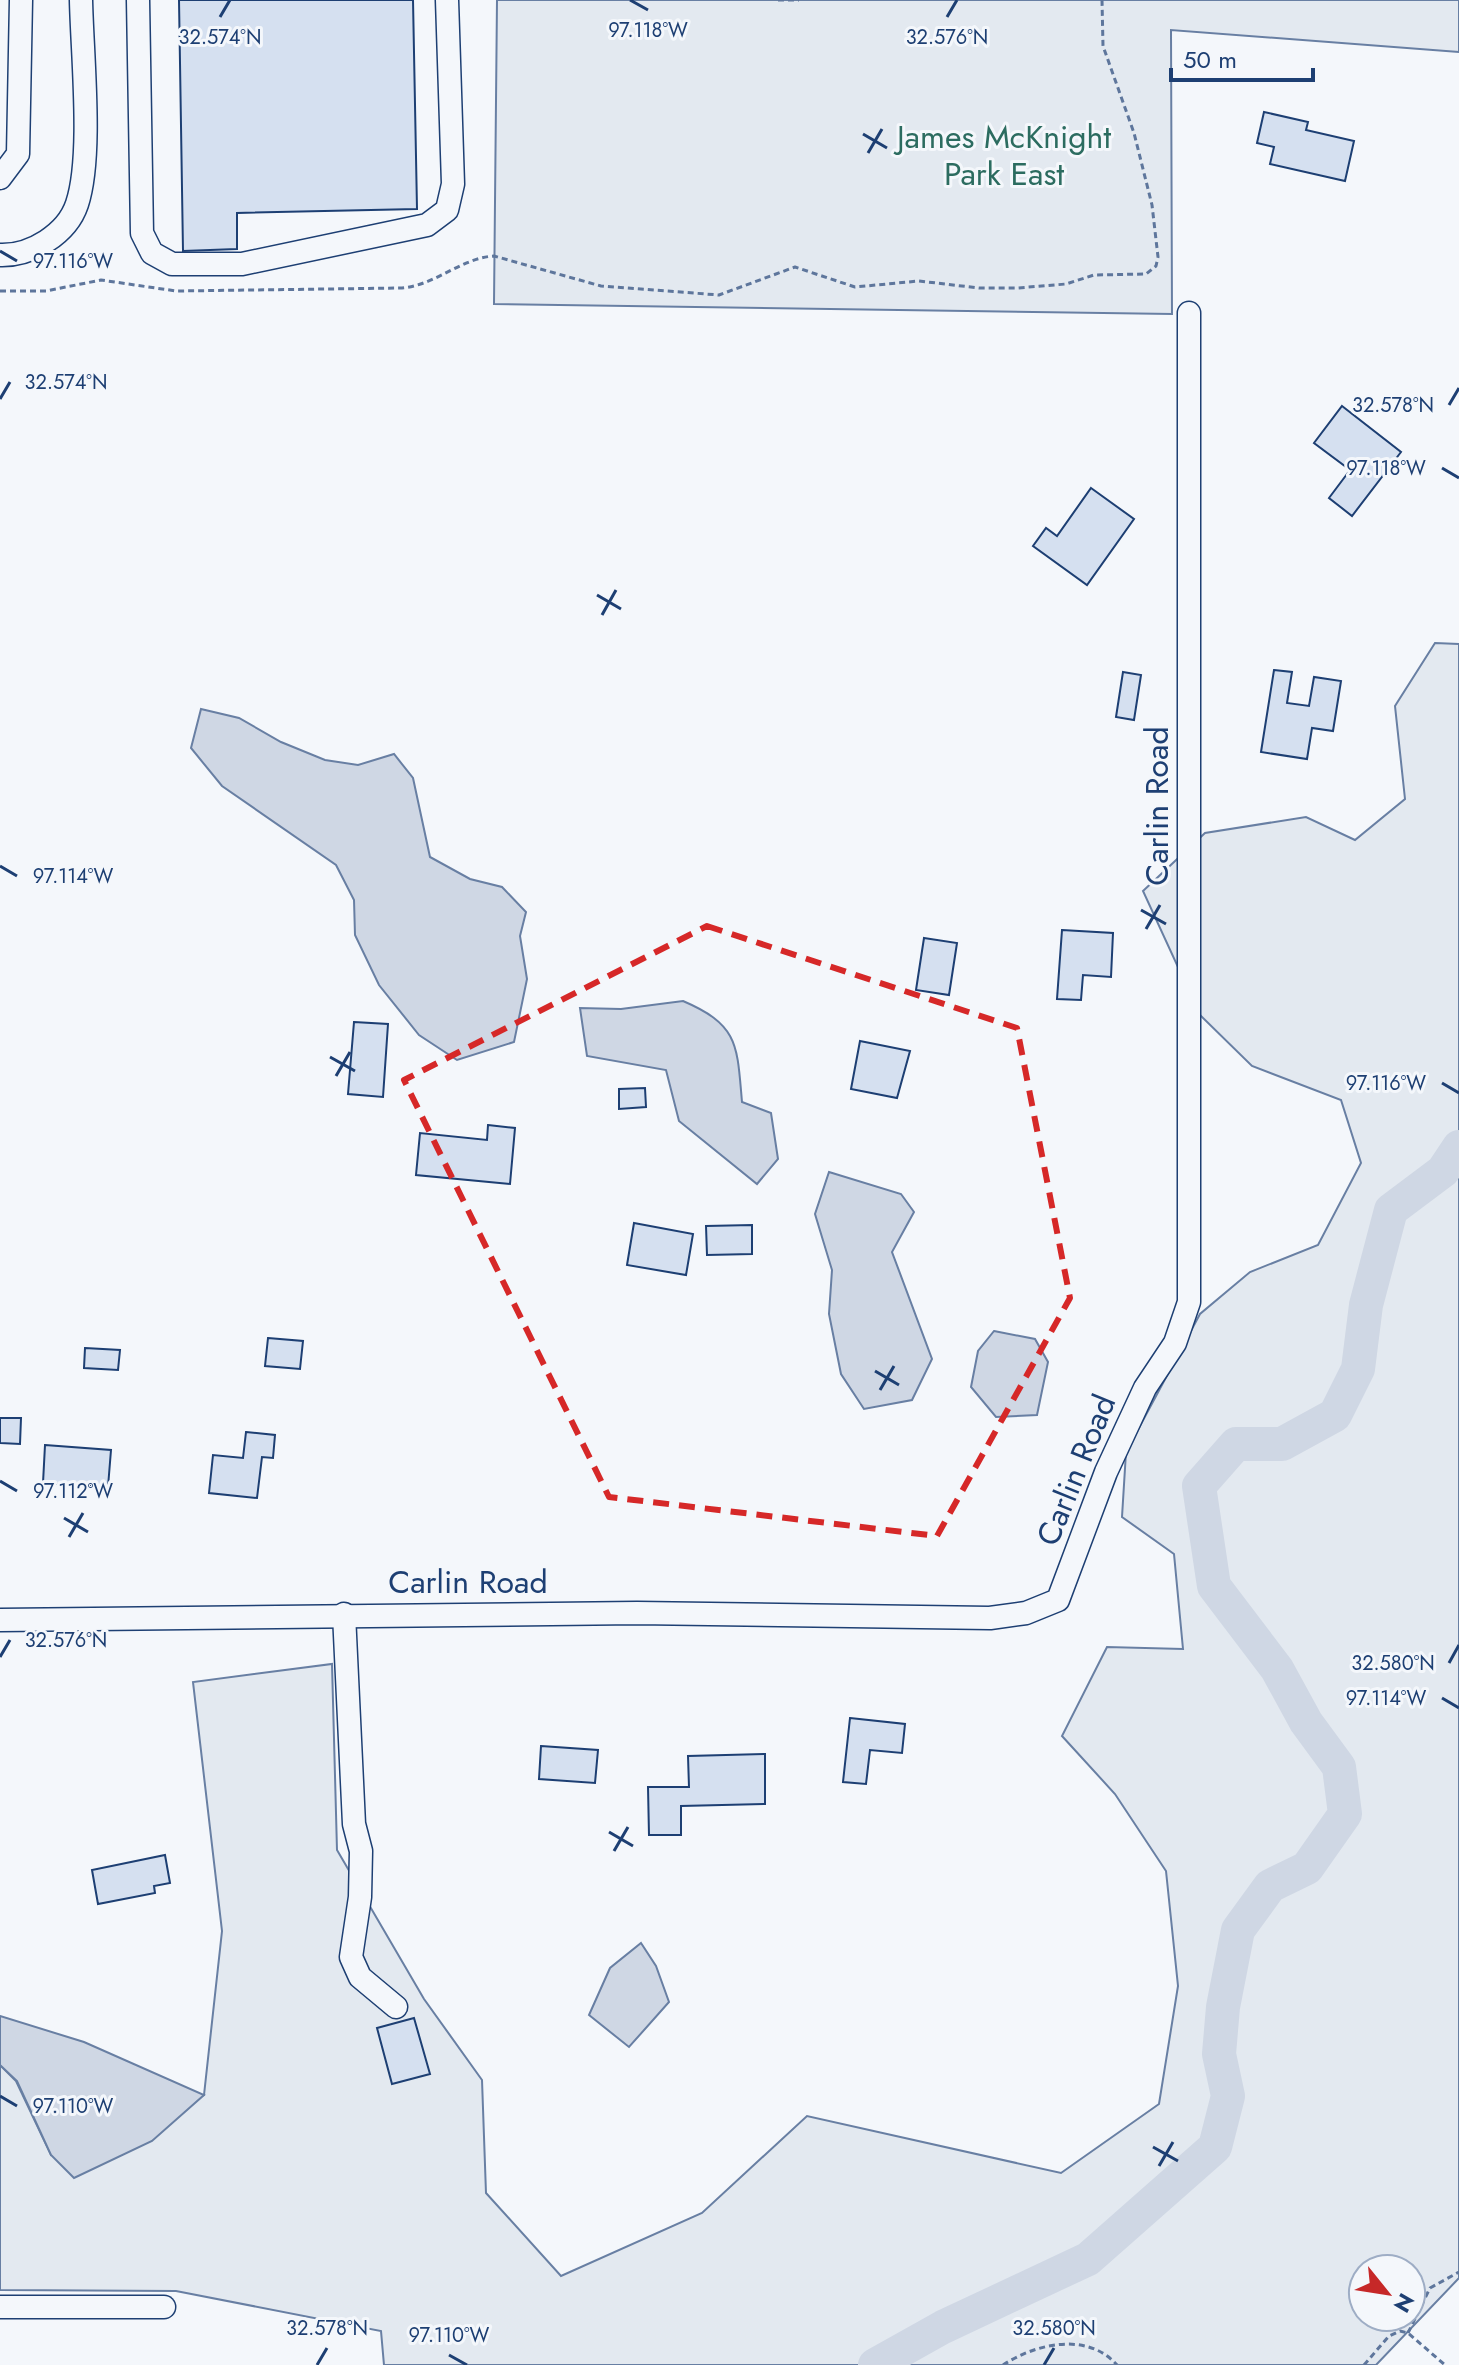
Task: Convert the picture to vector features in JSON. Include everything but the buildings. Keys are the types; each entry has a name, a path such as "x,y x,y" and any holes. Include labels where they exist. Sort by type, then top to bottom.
{"street":[{"path":"0,178 18,154 21,0"},
{"path":"0,255 12,255 51,240 76,207 84,174 81,0"},
{"path":"138,0 142,233 152,253 172,264 242,264 427,225 447,210 453,184 447,0"},
{"name":"Carlin Road","path":"0,1620 637,1613 990,1618 1026,1613 1058,1600 1106,1472 1145,1388 1175,1343 1189,1302 1189,313"},
{"path":"344,1614 354,1824 361,1851 360,1897 351,1957 360,1977 396,2007"},
{"path":"0,2307 164,2307"}],"path":[{"path":"778,0 799,0"},
{"path":"0,291 46,291 101,280 176,291 402,288 432,281 481,257 494,256 601,286 719,295 738,291 795,267 855,287 919,281 1018,288 1066,284 1094,275 1146,274 1156,266 1157,239 1146,175 1103,46 1102,0"},
{"path":"1427,2294 1430,2288 1459,2272"},
{"path":"1364,2365 1389,2336 1396,2333"},
{"path":"1408,2333 1445,2365"},
{"path":"1003,2365 1029,2349 1076,2345 1094,2348 1117,2365"}],"highlighted area":[{"path":"707,926 1017,1028 1070,1298 937,1536 609,1497 404,1080"}],"green space":[{"name":"James McKnight Park East","path":"497,0 1459,0 1459,52 1171,30 1172,314 494,304"},
{"path":"1435,643 1459,644 1459,2278 1427,2312 1427,2253 1347,2253 1347,2333 1407,2333 1376,2365 384,2365 381,2331 176,2291 0,2290 0,2065 16,2081 51,2155 204,2095 222,1931 193,1682 332,1664 337,1850 424,1999 482,2080 486,2193 561,2276 702,2213 807,2116 1061,2173 1159,2104 1178,1986 1166,1871 1115,1794 1062,1736 1107,1647 1183,1649 1174,1554 1122,1517 1126,1452 1200,1314 1250,1272 1318,1245 1361,1163 1341,1100 1252,1066 1200,1015 1143,891 1205,833 1306,817 1355,840 1405,799 1395,706"}],"shaded area":[{"path":"201,709 239,718 281,742 325,760 358,765 394,754 413,778 430,857 470,879 502,887 526,912 520,936 527,979 514,1042 457,1060 419,1035 379,985 355,935 354,900 336,865 222,786 191,748"},
{"path":"683,1001 725,1028 736,1051 742,1102 771,1113 778,1159 757,1184 679,1121 666,1070 587,1056 580,1008 621,1009"},
{"path":"829,1172 901,1194 914,1212 892,1252 932,1359 912,1400 864,1409 841,1374 829,1314 832,1270 815,1214"},
{"path":"994,1331 1035,1339 1048,1362 1037,1415 996,1417 971,1387 978,1351"},
{"path":"641,1943 656,1966 669,2002 629,2047 589,2015 610,1968"},
{"path":"0,2016 84,2042 204,2095 152,2141 74,2178 51,2155 17,2081 0,2065"}],"waterway":[{"path":"875,2365 943,2327 1088,2259 1215,2147 1228,2096 1219,2054 1223,2007 1238,1930 1270,1886 1307,1868 1345,1814 1339,1767 1306,1722 1277,1669 1214,1586 1199,1486 1236,1444 1282,1444 1335,1415 1358,1369 1366,1305 1391,1210 1443,1171 1459,1147"}]}
